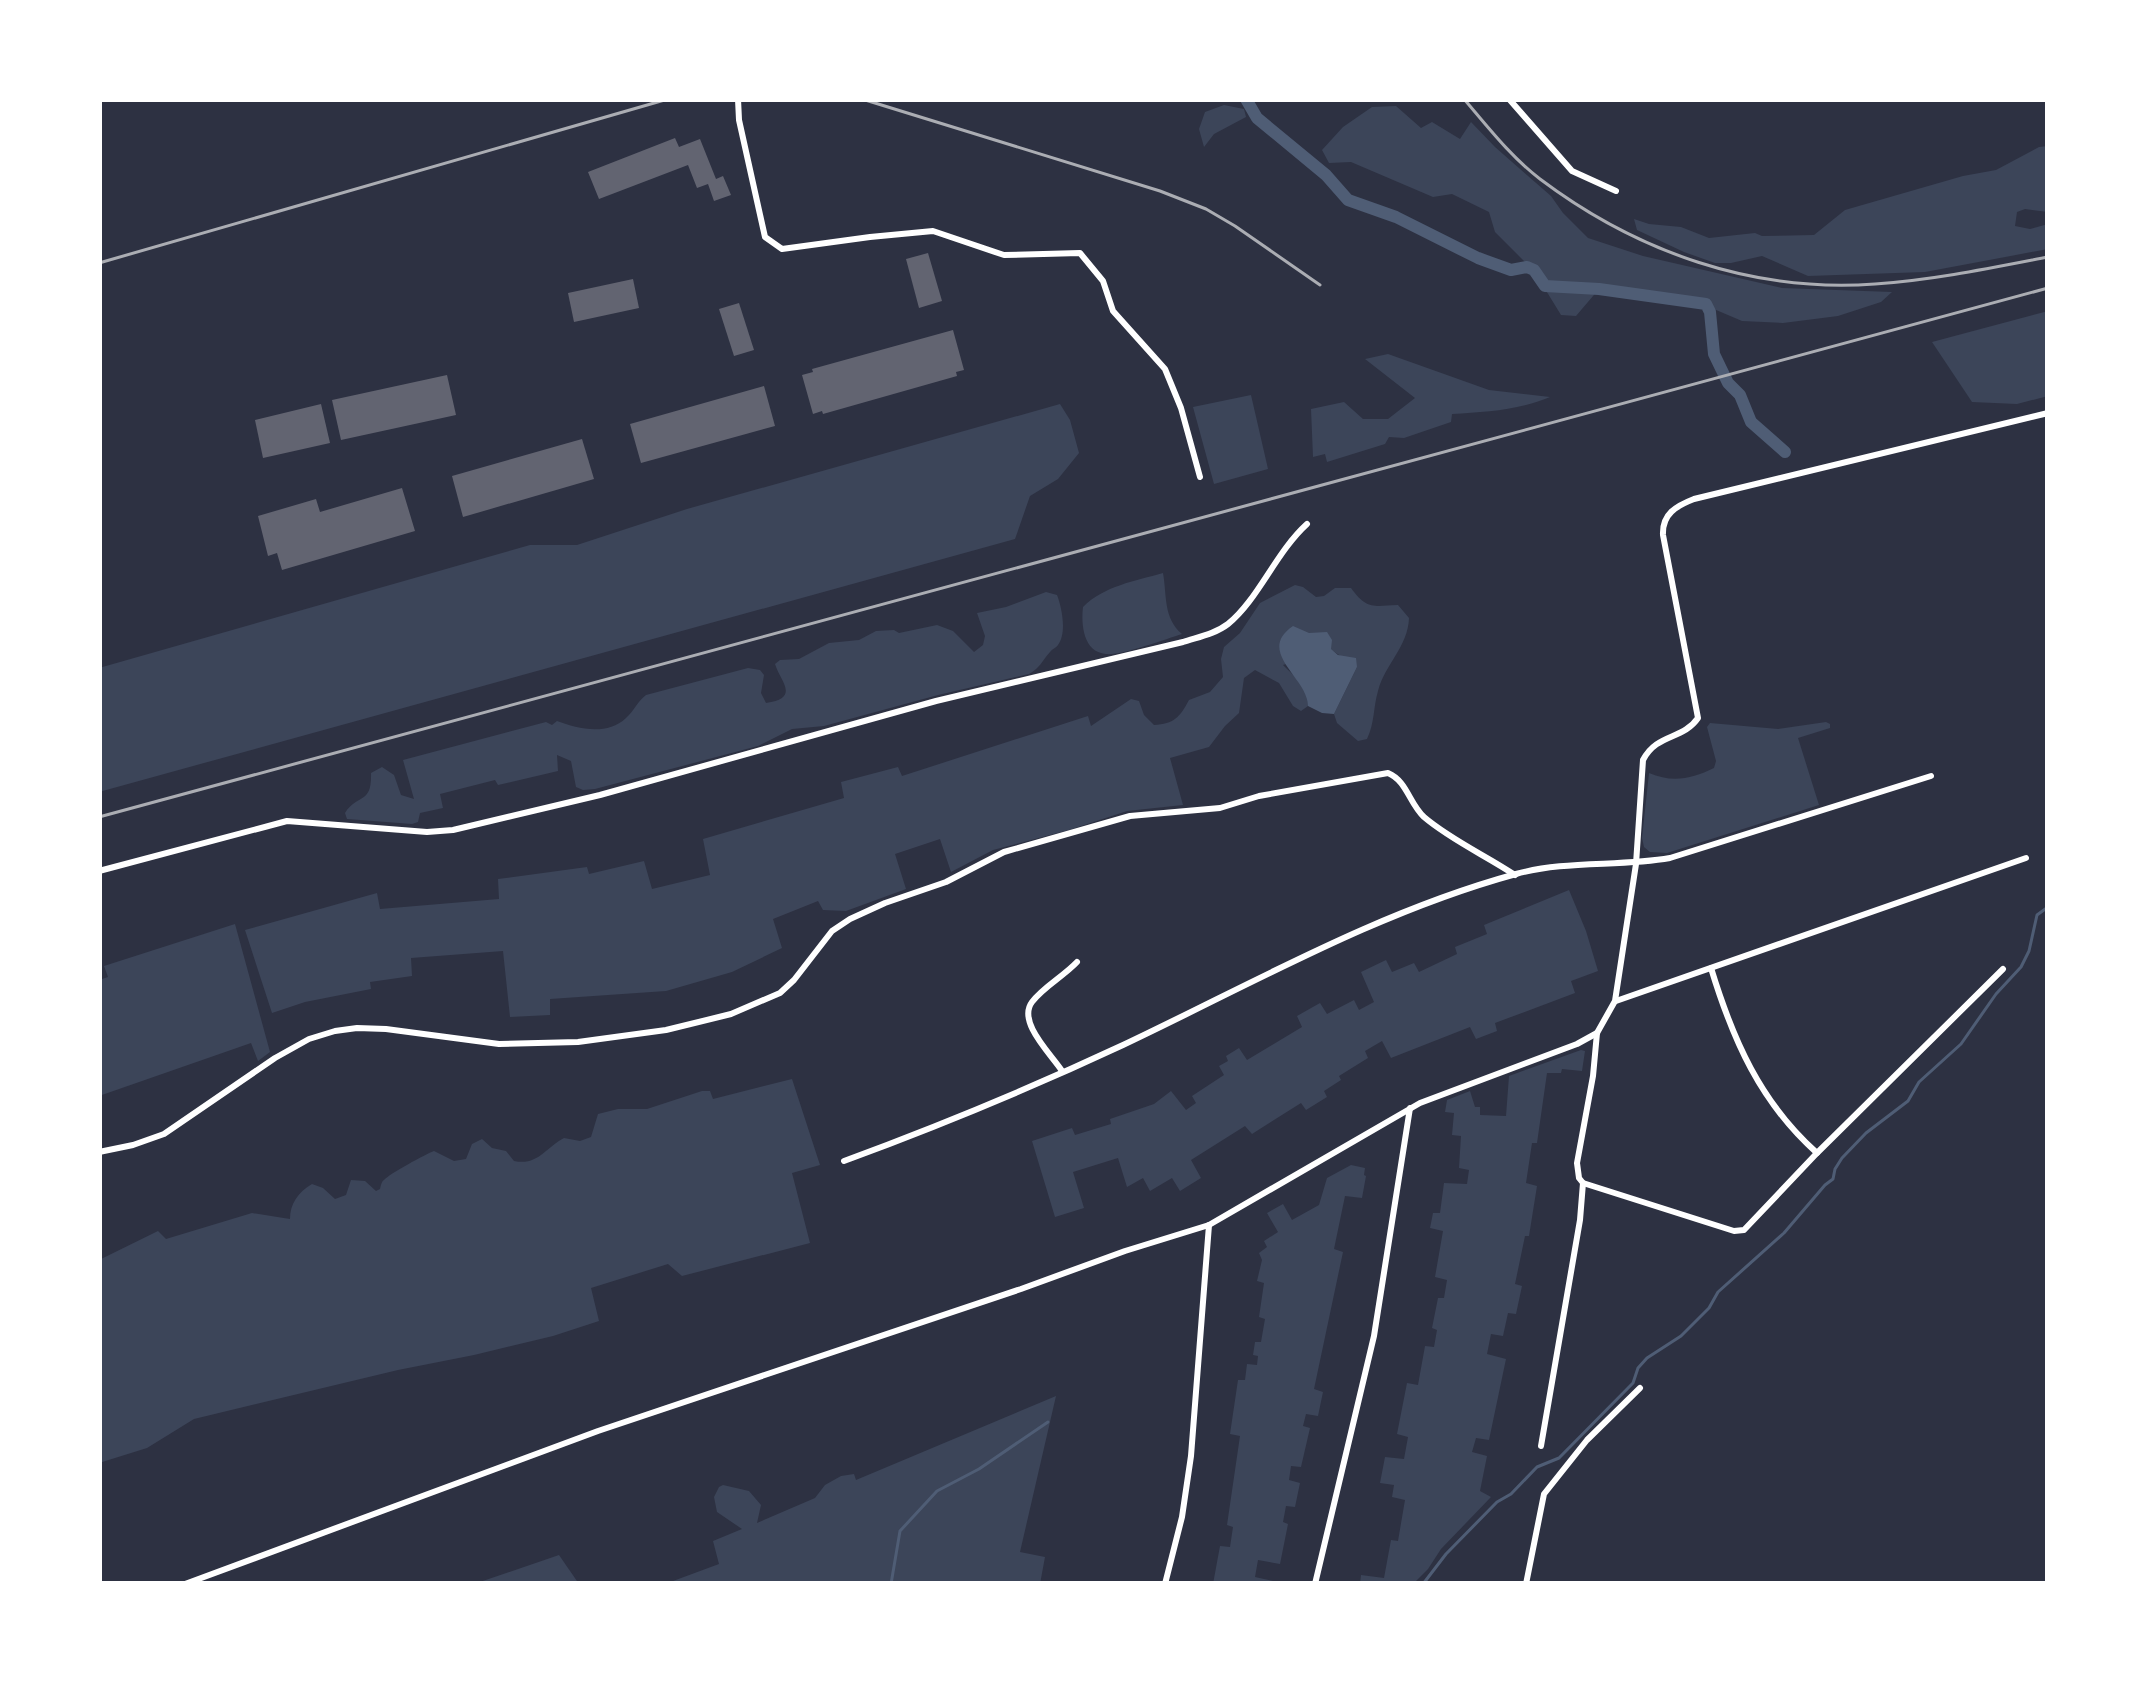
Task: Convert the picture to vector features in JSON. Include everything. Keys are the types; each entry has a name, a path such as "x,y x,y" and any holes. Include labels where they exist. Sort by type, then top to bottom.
{"street":[{"path":"738,99 765,237 782,249 933,231 1004,255 1080,253 1103,280 1113,311 1166,369 1200,477"},
{"path":"1509,99 1572,171 1616,190"},
{"path":"1541,1446 1580,1220 1583,1184 1576,1163 1597,1033 1615,1001 1636,864 1642,760 1651,746 1691,728 1698,718 1664,535 1669,514 1694,499 2048,412"},
{"path":"99,871 287,820 453,830 600,795 936,701 1183,642 1215,632 1234,618 1288,542 1307,524"},
{"path":"99,1152 164,1134 275,1058 335,1031 372,1029 499,1044 556,1043 666,1030 731,1014 780,993 832,931 850,919 946,882 1004,852 1130,816 1220,808 1259,796 1388,773 1400,779 1413,805 1432,824 1515,875"},
{"path":"844,1161 1010,1097 1404,911 1552,866 1636,864 1670,858 1931,776"},
{"path":"1615,1001 2026,858"},
{"path":"1063,1072 1030,1025 1028,1012 1032,1001 1077,962"},
{"path":"1711,968 1738,1047 1776,1112 1817,1153"},
{"path":"1583,1184 1726,1228 1740,1231 1749,1227 2003,968"},
{"path":"185,1584 616,1425 1210,1225 1410,1108 1597,1033"},
{"path":"1315,1584 1375,1336 1410,1108"},
{"path":"1166,1584 1191,1456 1210,1225"},
{"path":"1526,1584 1544,1494 1587,1440 1640,1388"}],"shaded area":[{"path":"1224,105 1244,109 1246,117 1214,134 1204,147 1199,129 1205,112"},
{"path":"1396,106 1421,128 1432,122 1460,139 1471,122 1551,196 1588,238 1643,256 1782,288 1892,292 1881,302 1838,316 1783,323 1742,321 1695,301 1599,289 1576,316 1561,315 1534,271 1495,232 1489,212 1452,194 1433,197 1351,162 1329,163 1322,150 1343,127 1372,107"},
{"path":"2048,146 2048,212 2017,212 2015,226 2030,229 2048,224 2048,249 1925,272 1808,276 1762,256 1715,263 1637,230 1634,219 1681,227 1709,238 1755,233 1814,235 1845,210 1996,170"},
{"path":"2048,311 2048,396 2017,404 1972,402 1932,342"},
{"path":"1388,354 1489,390 1550,397 1514,408 1452,414 1451,422 1404,438 1389,437 1385,444 1327,462 1325,454 1313,457 1311,409 1344,402 1363,419 1388,419 1415,398 1365,359"},
{"path":"1251,395 1268,469 1214,484 1193,407"},
{"path":"1060,404 1079,453 1058,479 1030,496 1015,539 99,792 99,668 530,545 577,545 687,509"},
{"path":"1163,573 1169,613 1182,634 1113,654 1092,648 1083,629 1083,607 1110,589"},
{"path":"1295,585 1316,597 1335,588 1351,588 1366,603 1398,605 1409,618 1405,638 1381,681 1367,739 1358,741 1337,723 1334,714 1357,667 1330,649 1283,665 1306,694 1308,706 1301,711 1279,683 1255,670 1244,678 1239,713 1209,747 1170,758 1183,805 1127,811 993,850 951,872 940,839 895,854 906,889 846,911 823,910 818,901 773,919 782,948 732,972 666,991 550,999 550,1015 510,1017 503,951 411,958 412,976 370,982 371,989 272,1013 245,930 377,893 380,909 499,899 498,879 587,867 589,874 644,861 652,889 710,875 703,839 844,798 841,782 898,767 902,776 1088,716 1091,726 1131,699 1139,701 1154,725 1171,721 1189,700 1210,692 1223,677 1224,647 1260,603"},
{"path":"1046,592 1057,595 1062,634 1057,646 1029,674 824,726 792,729 758,746 595,789 576,787 571,761 557,755 558,771 440,794 443,808 420,813 418,822 412,824 347,819 345,813 367,794 371,773 382,767 394,775 401,795 414,799 403,760 546,722 610,727 626,718 646,695 748,668 764,675 761,693 766,703 777,701 786,688 775,664 799,659 829,643 859,640 876,631 899,633 937,625 953,631 974,652 985,636 977,613"},
{"path":"1293,626 1309,633 1327,632 1331,649 1356,658 1357,667 1334,714 1308,706 1281,655 1283,636"},
{"path":"1826,722 1830,728 1798,738 1819,805 1667,853 1644,847 1649,773 1682,778 1714,768 1710,723 1778,729"},
{"path":"1569,890 1598,971 1571,981 1575,993 1495,1023 1497,1031 1476,1039 1470,1027 1391,1058 1382,1041 1365,1051 1368,1058 1324,1091 1327,1097 1306,1110 1301,1103 1252,1134 1245,1126 1191,1160 1201,1178 1180,1191 1172,1178 1150,1191 1143,1178 1127,1187 1118,1158 1073,1172 1084,1208 1055,1217 1032,1141 1072,1128 1075,1135 1111,1124 1110,1119 1154,1104 1171,1091 1186,1110 1196,1103 1192,1096 1224,1075 1219,1066 1239,1048 1247,1060 1302,1027 1297,1016 1320,1003 1327,1014 1354,1000 1359,1010 1374,1002 1361,972 1386,960 1392,972 1414,963 1419,972 1457,954 1455,947 1487,934 1484,925"},
{"path":"235,924 270,1052 258,1061 251,1043 99,1096 99,980 108,977 104,966"},
{"path":"1585,1051 1582,1071 1547,1073 1526,1183 1537,1186 1515,1284 1522,1286 1516,1314 1508,1313 1503,1336 1491,1334 1487,1354 1506,1359 1489,1440 1476,1438 1472,1452 1487,1456 1480,1491 1491,1497 1413,1584 1360,1584 1361,1575 1384,1578 1391,1540 1398,1541 1405,1500 1392,1497 1394,1485 1380,1483 1385,1457 1404,1459 1408,1437 1397,1434 1407,1383 1418,1385 1425,1346 1434,1347 1438,1298 1444,1298 1447,1280 1435,1277 1443,1231 1430,1228 1433,1213 1440,1213 1444,1183 1467,1184 1469,1170 1459,1168 1461,1136 1452,1135 1454,1113 1445,1112 1447,1100 1470,1091 1480,1115 1506,1116 1509,1076"},
{"path":"792,1079 820,1165 792,1173 810,1243 682,1276 668,1264 591,1288 599,1321 553,1336 194,1419 147,1448 99,1463 99,1260 158,1231 166,1239 252,1213 290,1219 296,1199 312,1184 335,1199 346,1195 351,1180 365,1181 376,1191 387,1177 434,1151 454,1161 466,1159 472,1144 482,1139 506,1151 514,1161 529,1161 564,1138 591,1137 598,1114 647,1109 702,1091 710,1091 713,1099"},
{"path":"1351,1165 1365,1168 1366,1176 1362,1198 1345,1196 1334,1249 1343,1252 1314,1389 1323,1392 1318,1416 1306,1414 1303,1426 1310,1428 1301,1467 1291,1466 1289,1480 1300,1483 1295,1507 1286,1506 1283,1522 1288,1524 1280,1564 1258,1560 1255,1577 1273,1584 1213,1584 1220,1546 1230,1547 1233,1527 1227,1525 1240,1436 1230,1434 1238,1380 1245,1380 1247,1364 1257,1365 1255,1342 1261,1342 1265,1319 1259,1317 1264,1283 1257,1281 1259,1253 1267,1247 1264,1241 1278,1232 1267,1213 1283,1204 1292,1220 1319,1205 1327,1178"},
{"path":"1056,1396 1020,1552 1045,1557 1040,1584 665,1584 719,1564 713,1541 742,1529 717,1512 714,1497 723,1485 749,1491 761,1505 757,1523 815,1498 841,1476 854,1474 856,1480"},
{"path":"559,1555 579,1584 474,1584"}],"building":[{"path":"675,138 679,147 700,139 716,179 723,176 731,195 714,201 708,184 697,188 688,165 599,199 588,172"},
{"path":"928,253 942,301 919,308 906,259"},
{"path":"633,279 639,308 574,322 568,293"},
{"path":"739,303 754,350 734,356 719,309"},
{"path":"953,330 964,370 956,372 957,376 813,414 802,375 812,369"},
{"path":"447,375 456,415 341,440 332,400"},
{"path":"764,386 775,426 641,463 630,424"},
{"path":"321,404 330,443 263,458 255,420"},
{"path":"582,439 594,479 463,517 452,476"},
{"path":"402,488 415,531 282,570 277,553 268,556 258,516 316,499 320,512"}],"waterway":[{"path":"1246,99 1257,118 1326,175 1348,200 1396,217 1478,258 1511,270 1527,267 1545,286 1706,304 1714,354 1728,383 1740,395 1751,422 1785,452"},
{"path":"1423,1584 1497,1502 1537,1467 1559,1458 1633,1383 1647,1358 1681,1336 1718,1292 1784,1233 1833,1179 1842,1158 1908,1101 1919,1082 1961,1044 2021,967 2037,915 2048,907"},
{"path":"891,1584 900,1531 937,1491 1048,1422"}],"railway":[{"path":"99,263 668,99"},
{"path":"862,99 1206,209 1320,285"},
{"path":"1464,99 1519,161 1577,205 1656,247 1741,274 1785,282 1875,284 2048,257"},
{"path":"99,817 2048,288"}]}
